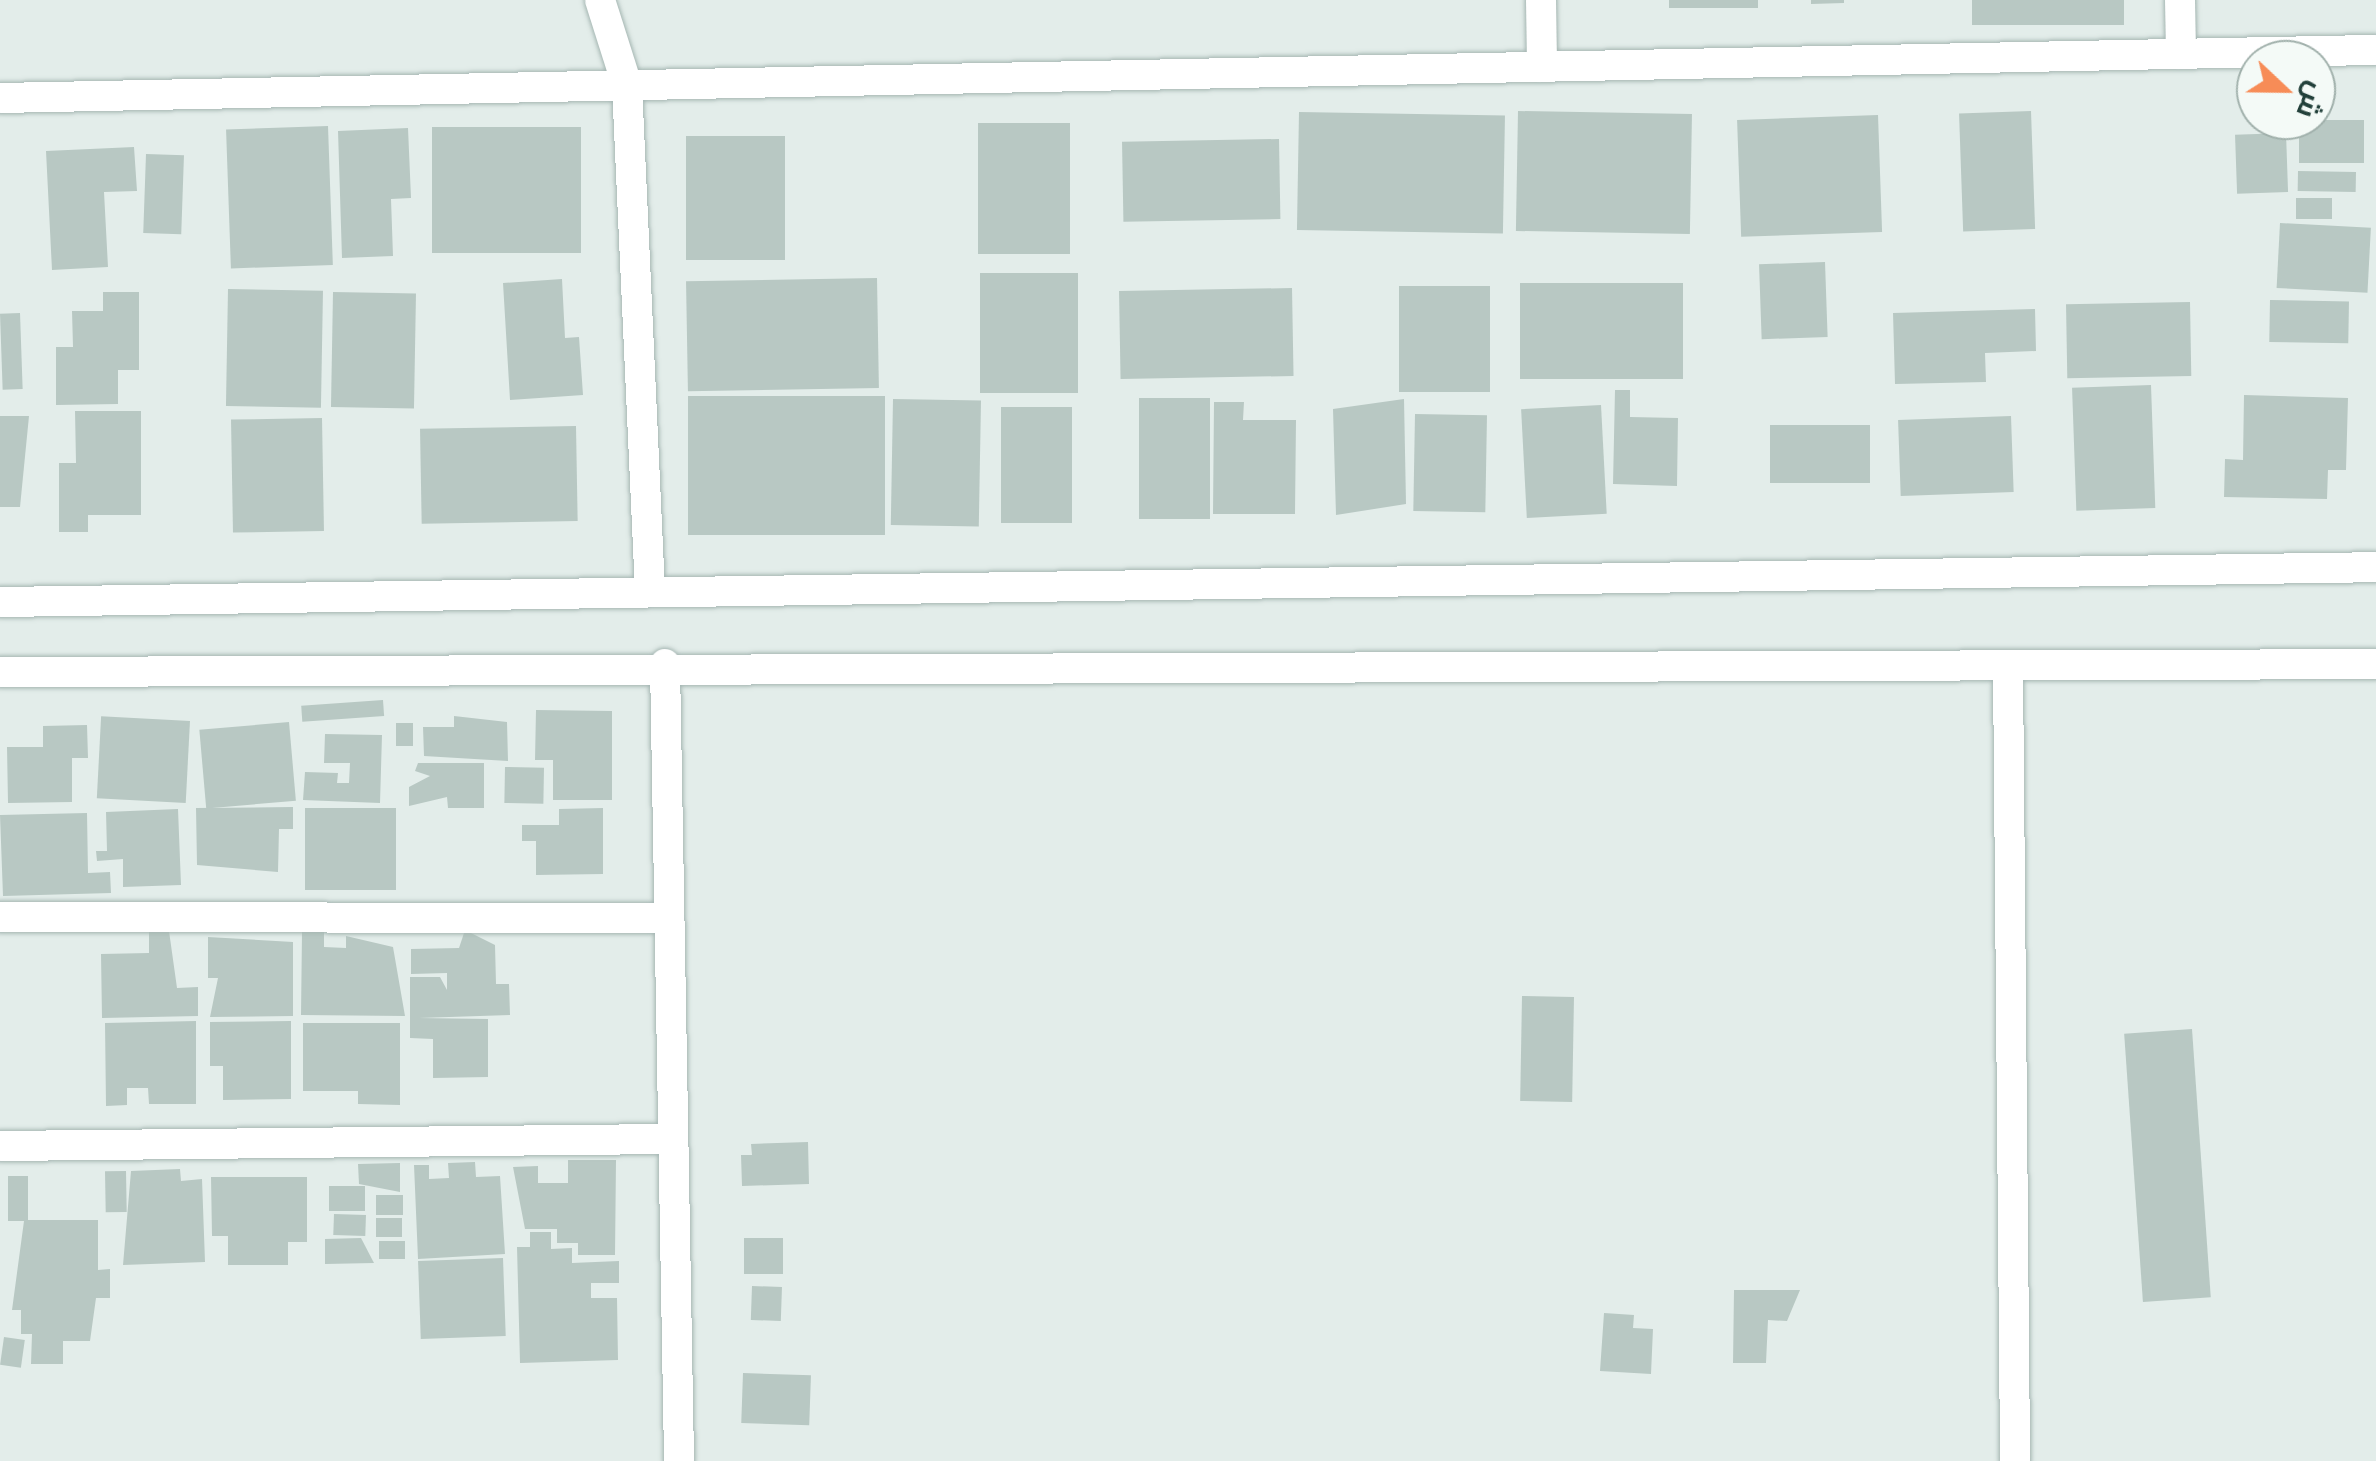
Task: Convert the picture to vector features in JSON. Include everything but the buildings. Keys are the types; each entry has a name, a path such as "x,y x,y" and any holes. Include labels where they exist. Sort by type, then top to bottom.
{"street":[{"path":"600,0 627,85 650,591"},
{"path":"1541,0 1542,67"},
{"path":"2180,0 2182,54"},
{"path":"0,98 2376,50"},
{"path":"0,602 2376,567"},
{"path":"665,664 679,1461"},
{"path":"0,672 665,664 2376,664"},
{"path":"2008,667 2015,1461"},
{"path":"0,917 670,918"},
{"path":"0,1146 673,1140"}]}
